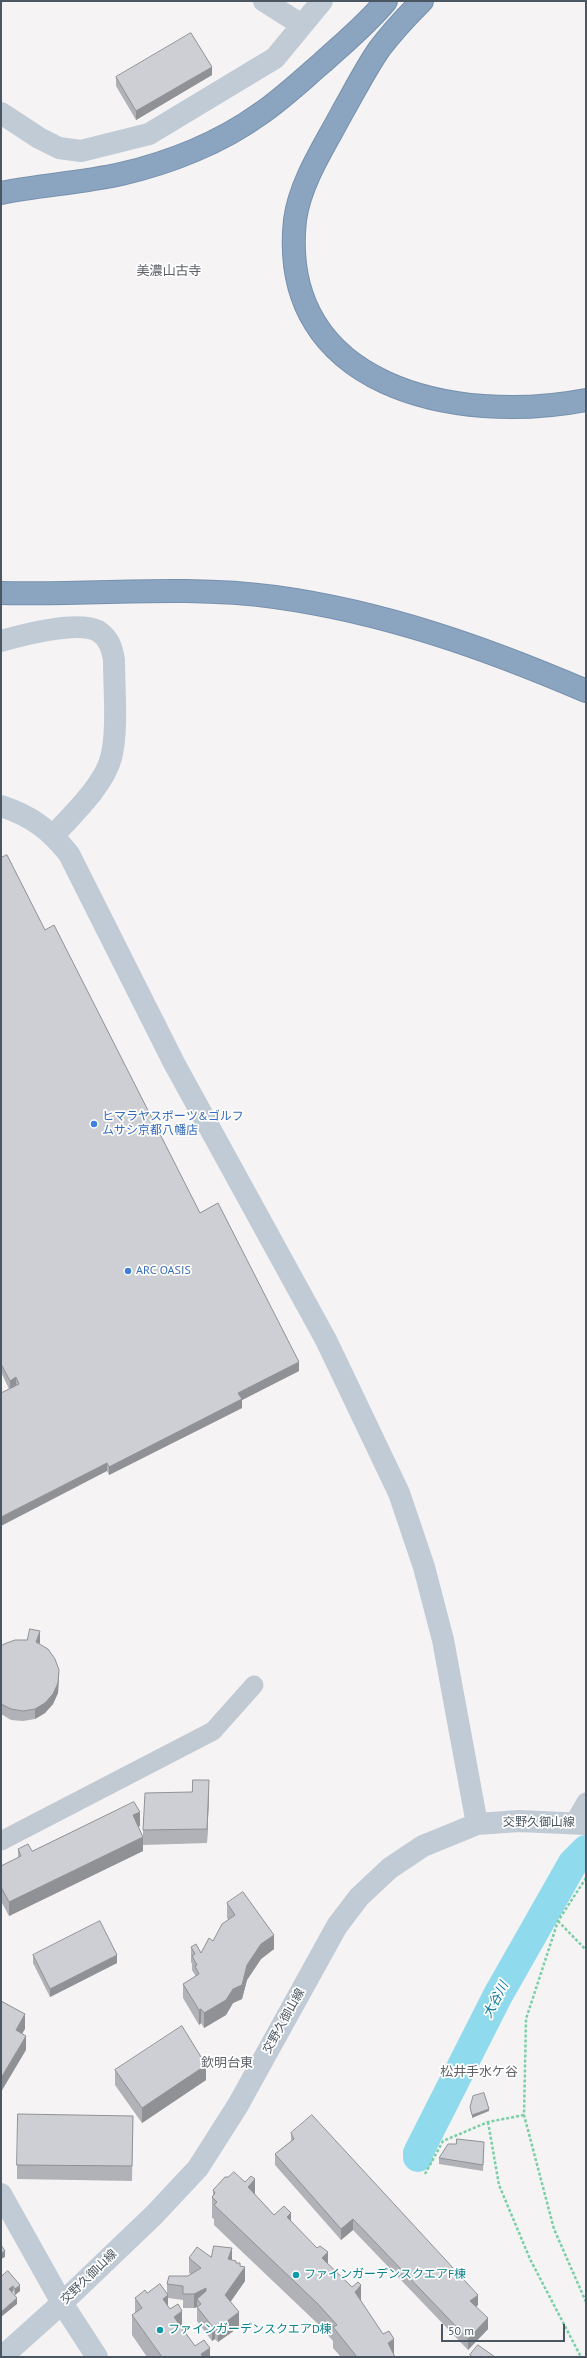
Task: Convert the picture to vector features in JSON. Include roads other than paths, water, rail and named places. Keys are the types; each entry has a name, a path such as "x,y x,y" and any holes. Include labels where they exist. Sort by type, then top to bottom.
{"highway":[{"path":"1,193 63,185 122,174 172,160 215,140 259,115 293,88 368,22 386,1"},
{"path":"422,1 379,50 331,133 302,194 296,218 294,244 295,269 300,291 309,311 321,331 350,362 370,375 416,396 455,403 502,407 536,407 586,400"},
{"path":"1,593 64,594 154,591 214,592 274,597 335,607 399,622 460,641 586,691"}],"street":[{"path":"264,1 302,25"},
{"path":"1,113 39,138 59,148 81,151 149,134 275,58 322,1"},
{"path":"1,641 38,632 87,628 105,637 112,648 114,660 114,742 111,760 99,781 54,835"},
{"path":"1,806 32,819 54,835 69,854 174,1063 326,1340 398,1493 424,1567 442,1640 477,1824"},
{"path":"1,1841 213,1731 254,1685"},
{"path":"580,1823 586,1802"},
{"name":"交野久御山線","path":"2,2357 62,2303 154,2215 198,2168 238,2105 337,1926 359,1897 390,1868 424,1846 477,1824 519,1821 580,1823"},
{"path":"1,2194 62,2303 97,2357"}],"waterway":[{"name":"大谷川","path":"418,2157 418,2153 498,1995 573,1863 586,1850"}],"place":[{"name":"ヒマラヤスポーツ&ゴルフ ムサシ京都八幡店","path":"94,1124"},
{"name":"ARC OASIS","path":"128,1271"},
{"name":"ファインガーデンスクエアF棟","path":"296,2275"},
{"name":"ファインガーデンスクエアD棟","path":"160,2330"}],"district":[{"name":"美濃山古寺","path":"169,271"},
{"name":"欽明台東","path":"227,2063"},
{"name":"松井手水ケ谷","path":"479,2072"}]}
